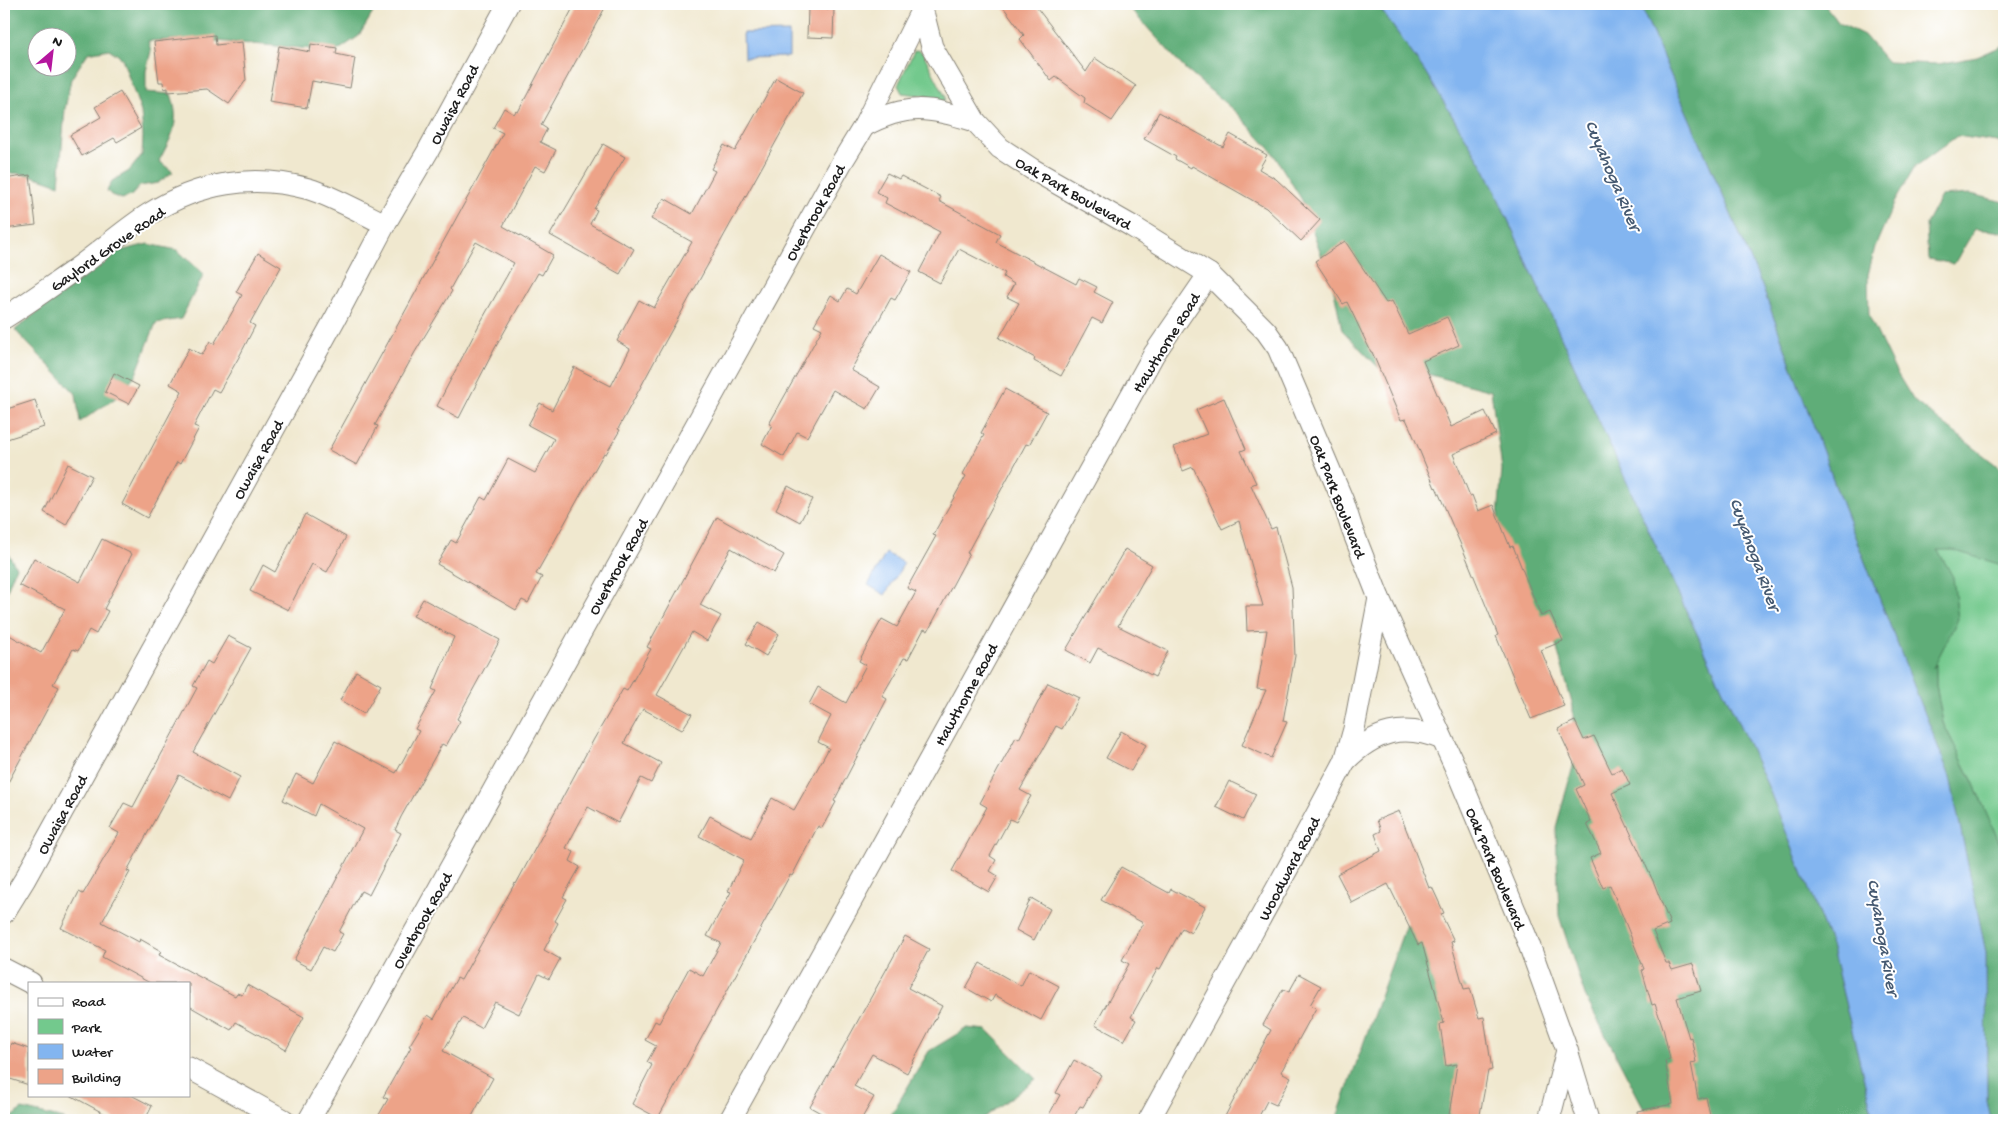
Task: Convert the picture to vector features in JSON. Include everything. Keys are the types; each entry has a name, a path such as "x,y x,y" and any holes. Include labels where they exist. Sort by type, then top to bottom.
{"street":[{"name":"Owaisa Road","path":"4,913 25,879 508,4"},
{"name":"Oak Park Boulevard","path":"922,6 932,47 974,121 1000,148 1209,274 1266,331 1278,348 1343,501 1379,598 1442,739 1530,948 1567,1050 1588,1120"},
{"name":"Overbrook Road","path":"309,1120 842,162 864,126 922,6"},
{"path":"864,126 882,116 907,109 930,109 974,121"},
{"name":"Gaylord Grove Road","path":"4,318 34,300 149,214 202,190 227,183 250,180 271,181 310,189 385,224"},
{"name":"Hawthorne Road","path":"730,1120 1154,354 1209,274"},
{"name":"Woodward Road","path":"1149,1120 1289,866 1345,760 1354,729 1379,598"},
{"path":"1345,760 1367,741 1383,734 1400,730 1416,731 1442,739"},
{"path":"4,969 29,982"},
{"path":"1549,1120 1567,1050"},
{"path":"190,1069 284,1120"}],"green space":[{"path":"4,4 378,4 359,36 337,51 191,39 148,41 151,51 146,71 146,92 171,94 174,104 174,129 159,161 173,172 158,183 140,186 131,196 122,199 111,195 107,191 112,181 129,171 142,155 143,136 141,112 122,58 109,49 88,53 78,68 78,28 28,28 28,78 72,78 65,109 59,185 24,174 4,175"},
{"path":"1126,4 1377,4 1424,70 1485,169 1644,520 1767,784 1831,945 1874,1120 1650,1120 1585,996 1559,916 1556,827 1574,763 1573,707 1556,645 1526,606 1495,553 1502,469 1491,391 1416,371 1381,370 1342,330 1334,291 1302,200 1271,150 1238,114 1185,69"},
{"path":"1640,4 1824,4 1839,23 1864,35 1887,62 1938,64 1977,57 2004,45 2004,143 1957,136 1915,167 1894,203 1875,247 1868,275 1869,316 1895,370 1914,401 2004,471 2004,564 1952,550 1938,550 1953,577 1958,619 1933,668 1936,664 1936,685 1943,723 2004,850 2004,1120 1991,1120 1987,1101 1986,953 1950,777 1844,509 1762,286"},
{"path":"917,50 924,55 945,96 945,100 941,102 927,96 902,93 898,85 914,51"},
{"path":"1971,194 2004,202 2004,232 1975,229 1954,264 1928,259 1926,224 1941,196"},
{"path":"148,244 177,250 204,274 181,319 156,323 136,374 117,397 80,422 76,394 15,330 84,274 115,252"},
{"path":"2004,542 2004,850 1943,723 1936,685 1933,545"},
{"path":"4,547 16,567 4,598"},
{"path":"1406,924 1468,990 1469,1120 1336,1120"},
{"path":"967,1028 987,1030 1036,1079 981,1120 888,1120 929,1051"},
{"path":"22,1109 64,1119 65,1120 9,1120"}],"water":[{"name":"Cuyahoga River","path":"1377,4 1640,4 1762,286 1844,509 1950,777 1986,953 1987,1101 1991,1120 1874,1120 1831,945 1767,784 1644,520 1485,169 1424,70"},
{"path":"789,32 789,57 744,58 743,33"},
{"path":"886,553 904,563 885,595 868,585"}],"building":[{"path":"575,4 607,4 541,125 547,129 540,142 556,150 545,171 535,166 503,226 553,255 542,275 538,273 495,348 459,418 437,406 514,263 476,242 450,289 452,291 415,352 375,425 378,426 357,465 329,450 503,133 493,128 504,108 514,114 516,111 518,112"},
{"path":"1001,4 1034,4 1086,72 1095,58 1136,86 1112,121 1084,103 1085,98 1056,77 1051,81 1020,39 1024,35"},
{"path":"808,9 834,9 833,38 807,37"},
{"path":"215,35 216,45 242,42 246,80 229,104 207,89 168,92 168,88 164,89 163,82 159,82 154,42"},
{"path":"311,44 337,48 336,54 355,58 350,88 312,81 307,108 269,102 279,46 310,52"},
{"path":"776,78 803,93 660,351 618,429 620,430 606,454 604,453 536,574 542,577 528,603 522,600 516,610 437,564 451,540 456,543 481,497 486,500 508,459 535,473 554,439 528,425 540,403 552,410 574,367 611,386 630,349 617,341 639,300 654,308 692,242 651,219 664,198 692,214 715,171 711,169 724,145 735,151"},
{"path":"120,92 141,128 117,142 114,138 82,156 70,135 101,117 95,107"},
{"path":"1159,112 1223,147 1230,134 1267,155 1259,169 1276,179 1320,220 1301,241 1266,208 1192,166 1191,168 1175,159 1176,157 1144,139"},
{"path":"603,144 625,157 594,209 597,210 590,224 634,249 620,274 550,235"},
{"path":"887,173 899,179 901,176 941,197 939,201 1000,234 996,242 1076,284 1079,278 1097,287 1094,292 1113,302 1102,323 1092,318 1061,376 1034,361 1035,358 999,338 1019,303 1007,297 1014,284 1003,277 1005,273 959,249 940,283 919,272 940,232 885,203 887,198 876,192"},
{"path":"30,175 36,225 4,229 4,179"},
{"path":"1345,241 1386,303 1392,301 1408,334 1447,317 1459,345 1423,361 1451,427 1485,411 1496,434 1453,454 1478,511 1493,505 1510,547 1513,546 1541,616 1550,612 1563,641 1541,650 1564,706 1531,719 1496,636 1498,635 1464,552 1406,419 1401,420 1372,352 1347,302 1343,304 1315,261"},
{"path":"258,253 281,267 250,323 255,326 239,357 219,392 213,389 194,426 199,428 180,464 177,462 147,518 122,504 182,391 170,384 189,348 202,355 210,341 214,344 242,295 236,292"},
{"path":"879,254 911,272 895,300 891,298 851,370 880,387 867,409 833,390 807,437 797,432 784,457 762,444 772,425 769,424 822,329 814,325 831,295 840,301 847,289 856,294"},
{"path":"114,373 139,386 129,404 105,392"},
{"path":"1005,389 1047,412 1029,445 1026,444 967,553 969,554 928,631 924,629 908,659 904,658 882,696 887,699 834,801 836,802 822,828 818,826 792,876 790,875 658,1118 632,1104 652,1065 647,1062 656,1046 645,1040 655,1021 659,1023 689,968 703,976 721,943 707,936 731,892 728,891 744,860 699,836 710,816 751,838 772,798 794,810 829,748 818,742 831,716 809,704 818,687 846,703 866,665 859,661 882,619 897,627 916,592 907,588 936,536 933,535 966,476 963,474 984,435 981,433"},
{"path":"1224,398 1246,449 1241,451 1256,483 1251,485 1271,529 1276,527 1292,587 1295,656 1283,721 1287,722 1271,758 1242,745 1266,690 1257,689 1267,630 1247,631 1246,606 1263,606 1239,521 1222,529 1193,467 1183,471 1174,447 1207,434 1196,410"},
{"path":"35,400 44,427 4,440 4,410"},
{"path":"68,464 92,476 66,525 44,512"},
{"path":"788,486 812,499 800,522 776,509"},
{"path":"305,514 346,537 327,572 312,564 288,610 250,591 263,565 275,572"},
{"path":"717,517 784,555 774,573 731,548 700,605 721,616 707,641 692,632 657,695 692,714 682,730 643,709 624,743 661,763 651,783 641,778 618,823 588,807 566,848 574,852 570,861 580,867 563,897 567,899 555,921 558,923 544,950 560,959 549,979 539,974 519,1014 495,1002 481,1028 463,1018 443,1051 493,1078 470,1120 376,1120 388,1099 383,1097 411,1047 409,1046 428,1015 434,1019 457,978 461,980 516,884 594,739 623,689 627,691 651,649 647,647"},
{"path":"102,539 132,554 104,609 108,611 96,634 89,630 78,651 73,649 53,684 59,687 4,790 4,632 41,653 65,609 19,585 34,558 80,582"},
{"path":"1125,549 1152,565 1118,626 1168,651 1155,677 1098,648 1090,663 1066,650"},
{"path":"423,599 500,640 457,719 460,721 446,746 442,744 401,817 395,830 401,833 369,895 361,891 339,932 343,934 333,952 323,947 311,969 294,960 363,829 319,804 314,816 283,800 296,774 313,783 335,741 396,773 419,731 415,729 436,691 432,689 454,637 413,616"},
{"path":"759,622 779,634 766,656 746,644"},
{"path":"228,636 251,648 193,752 240,777 228,801 179,775 127,871 130,872 102,922 139,942 140,939 161,951 159,955 235,996 237,993 242,995 247,985 304,1017 286,1050 236,1022 231,1030 190,1007 190,982 148,982 102,957 105,950 61,928 79,892 83,894 119,833 110,828 124,803 133,807 197,688 193,686 207,661 212,664"},
{"path":"356,671 381,685 364,714 340,700"},
{"path":"1048,683 1079,698 1062,729 1056,726 1020,790 1031,796 1016,822 1010,819 990,856 996,860 990,871 998,876 989,892 952,871 987,807 980,803 1016,737 1019,739"},
{"path":"1575,721 1584,740 1594,736 1612,773 1622,768 1630,785 1612,793 1654,883 1670,924 1653,931 1666,963 1669,963 1672,970 1693,964 1701,991 1677,998 1689,1038 1691,1037 1696,1062 1691,1063 1698,1099 1706,1097 1711,1120 1638,1120 1637,1111 1673,1104 1665,1061 1670,1059 1655,1004 1652,1005 1642,970 1644,969 1610,885 1603,888 1590,858 1601,853 1587,824 1591,822 1576,789 1584,785 1558,729"},
{"path":"1121,731 1146,745 1131,771 1106,758"},
{"path":"1229,781 1256,794 1243,820 1216,807"},
{"path":"1399,811 1429,888 1432,887 1444,913 1441,914 1454,941 1451,942 1464,989 1470,988 1479,1018 1484,1017 1492,1070 1488,1071 1479,1120 1449,1115 1457,1064 1446,1066 1440,1024 1444,1023 1422,943 1418,945 1388,884 1352,903 1337,874 1381,851 1375,834 1381,831 1377,820"},
{"path":"1121,867 1169,893 1171,889 1205,907 1191,933 1182,928 1131,1017 1136,1020 1124,1041 1095,1025 1129,964 1122,960 1143,923 1101,900"},
{"path":"1031,898 1050,909 1034,940 1016,930"},
{"path":"905,936 929,949 908,988 942,1006 907,1073 872,1054 854,1086 874,1097 861,1120 833,1120 810,1107"},
{"path":"980,963 1021,986 1029,970 1059,986 1041,1020 995,995 991,1002 966,988"},
{"path":"1299,974 1321,986 1310,1005 1316,1008 1281,1072 1291,1077 1276,1105 1267,1101 1257,1120 1223,1120 1271,1030 1263,1025 1283,989 1289,992"},
{"path":"11,1043 28,1049 28,1085 4,1077 4,1064"},
{"path":"1074,1060 1101,1075 1083,1107 1080,1106 1072,1120 1046,1120 1060,1095 1056,1093"},
{"path":"72,1096 133,1096 152,1106 145,1120 116,1120"}]}
